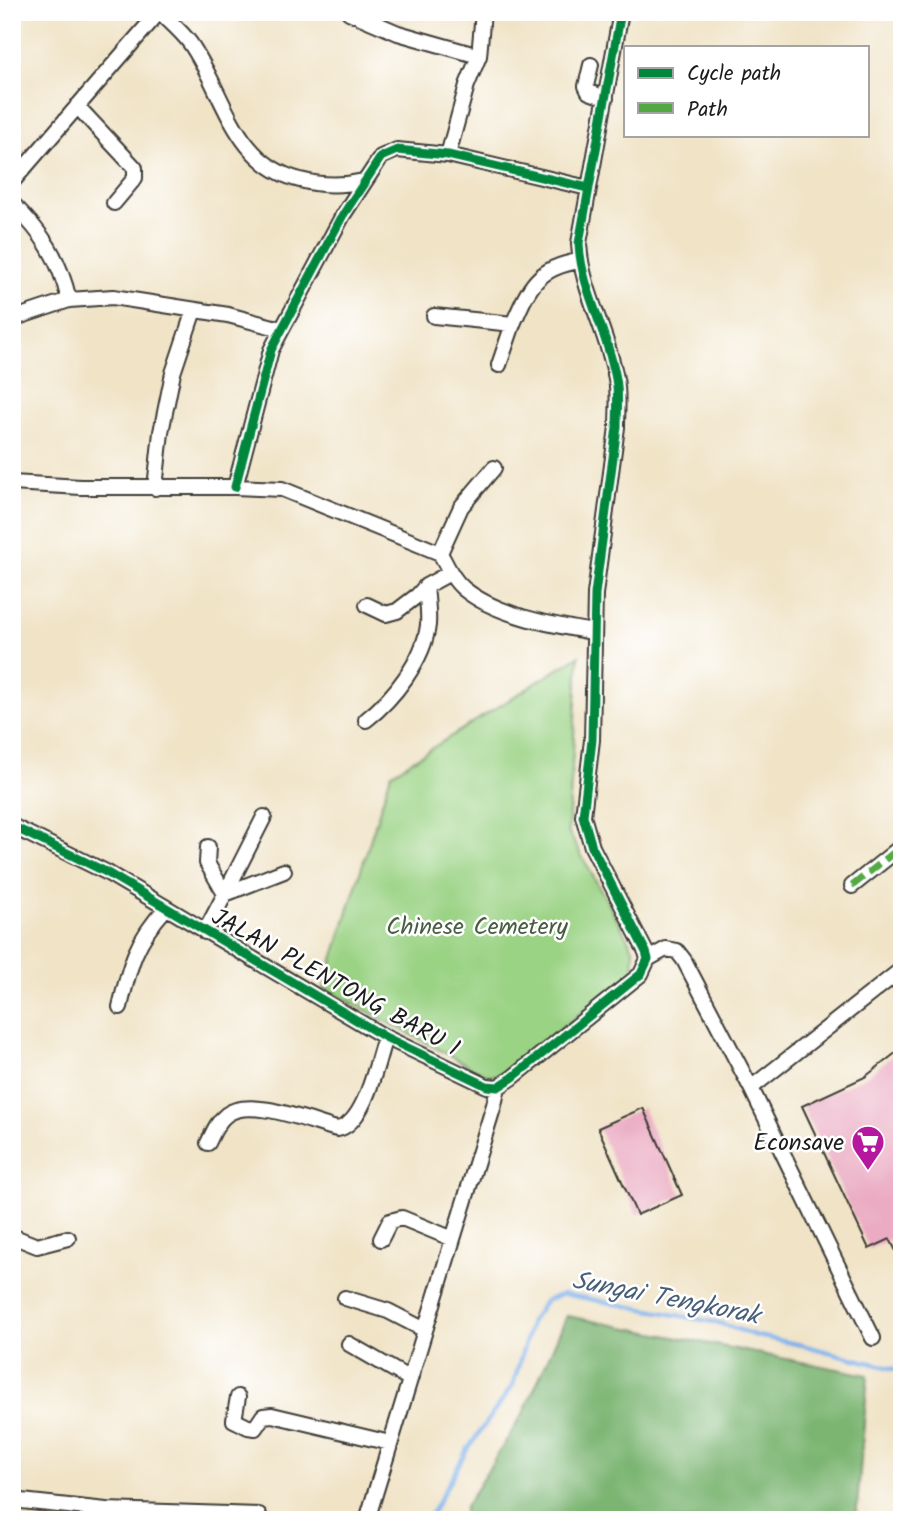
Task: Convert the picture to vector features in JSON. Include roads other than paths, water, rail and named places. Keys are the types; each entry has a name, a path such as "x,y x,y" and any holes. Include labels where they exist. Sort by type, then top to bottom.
{"street":[{"path":"12,183 160,12 190,42 236,128 258,159 281,175 313,183 344,186 364,181"},
{"path":"349,12 398,33 479,56"},
{"path":"448,156 467,86 479,56 483,12"},
{"path":"621,12 579,243 580,261 617,380 617,427 593,632 594,714 584,825 592,848 648,959"},
{"path":"591,65 586,86 589,92 606,98"},
{"path":"77,106 135,168 135,178 114,203"},
{"path":"235,487 271,350 364,181 381,157 397,150 448,156 588,188"},
{"path":"12,203 48,242 67,290"},
{"path":"499,365 513,324 533,283 545,272 561,264 580,261"},
{"path":"12,319 67,290 228,315 281,329"},
{"path":"155,488 161,432 173,373 194,310"},
{"path":"435,316 513,324"},
{"path":"440,553 461,507 494,468"},
{"path":"12,483 282,489 440,553 450,573 464,589 497,607 561,627 593,632"},
{"path":"367,606 386,614 397,611 426,586 450,573"},
{"path":"366,720 385,706 398,691 424,641 428,627 426,586"},
{"path":"205,932 264,817"},
{"name":"JALAN PLENTONG BARU 1","path":"12,826 106,872 385,1037 487,1086 498,1087"},
{"path":"852,886 902,846"},
{"path":"208,848 206,863 225,894"},
{"path":"225,894 284,872"},
{"path":"120,1007 134,954 150,926 166,908"},
{"path":"367,1520 498,1087 512,1079 635,980 645,968 648,959 666,949 677,951 684,960 751,1088 873,1338"},
{"path":"751,1088 902,969"},
{"path":"208,1143 225,1116 242,1108 275,1112 337,1129 346,1127 355,1119 362,1106 385,1037"},
{"path":"381,1239 390,1222 402,1218 453,1239"},
{"path":"12,1236 37,1246 68,1238"},
{"path":"345,1298 388,1311 425,1330"},
{"path":"349,1344 410,1379"},
{"path":"238,1397 233,1419 248,1427 254,1428 264,1416 272,1415 390,1443"},
{"path":"12,1500 106,1510 259,1514"}],"waterway":[{"name":"Sungai Tengkorak","path":"428,1520 467,1450 513,1385 531,1322 545,1301 563,1294 719,1323 757,1336 902,1371"}],"place":[{"name":"Econsave","path":"868,1172"}],"park label":[{"name":"Chinese Cemetery","path":"477,926"}]}
